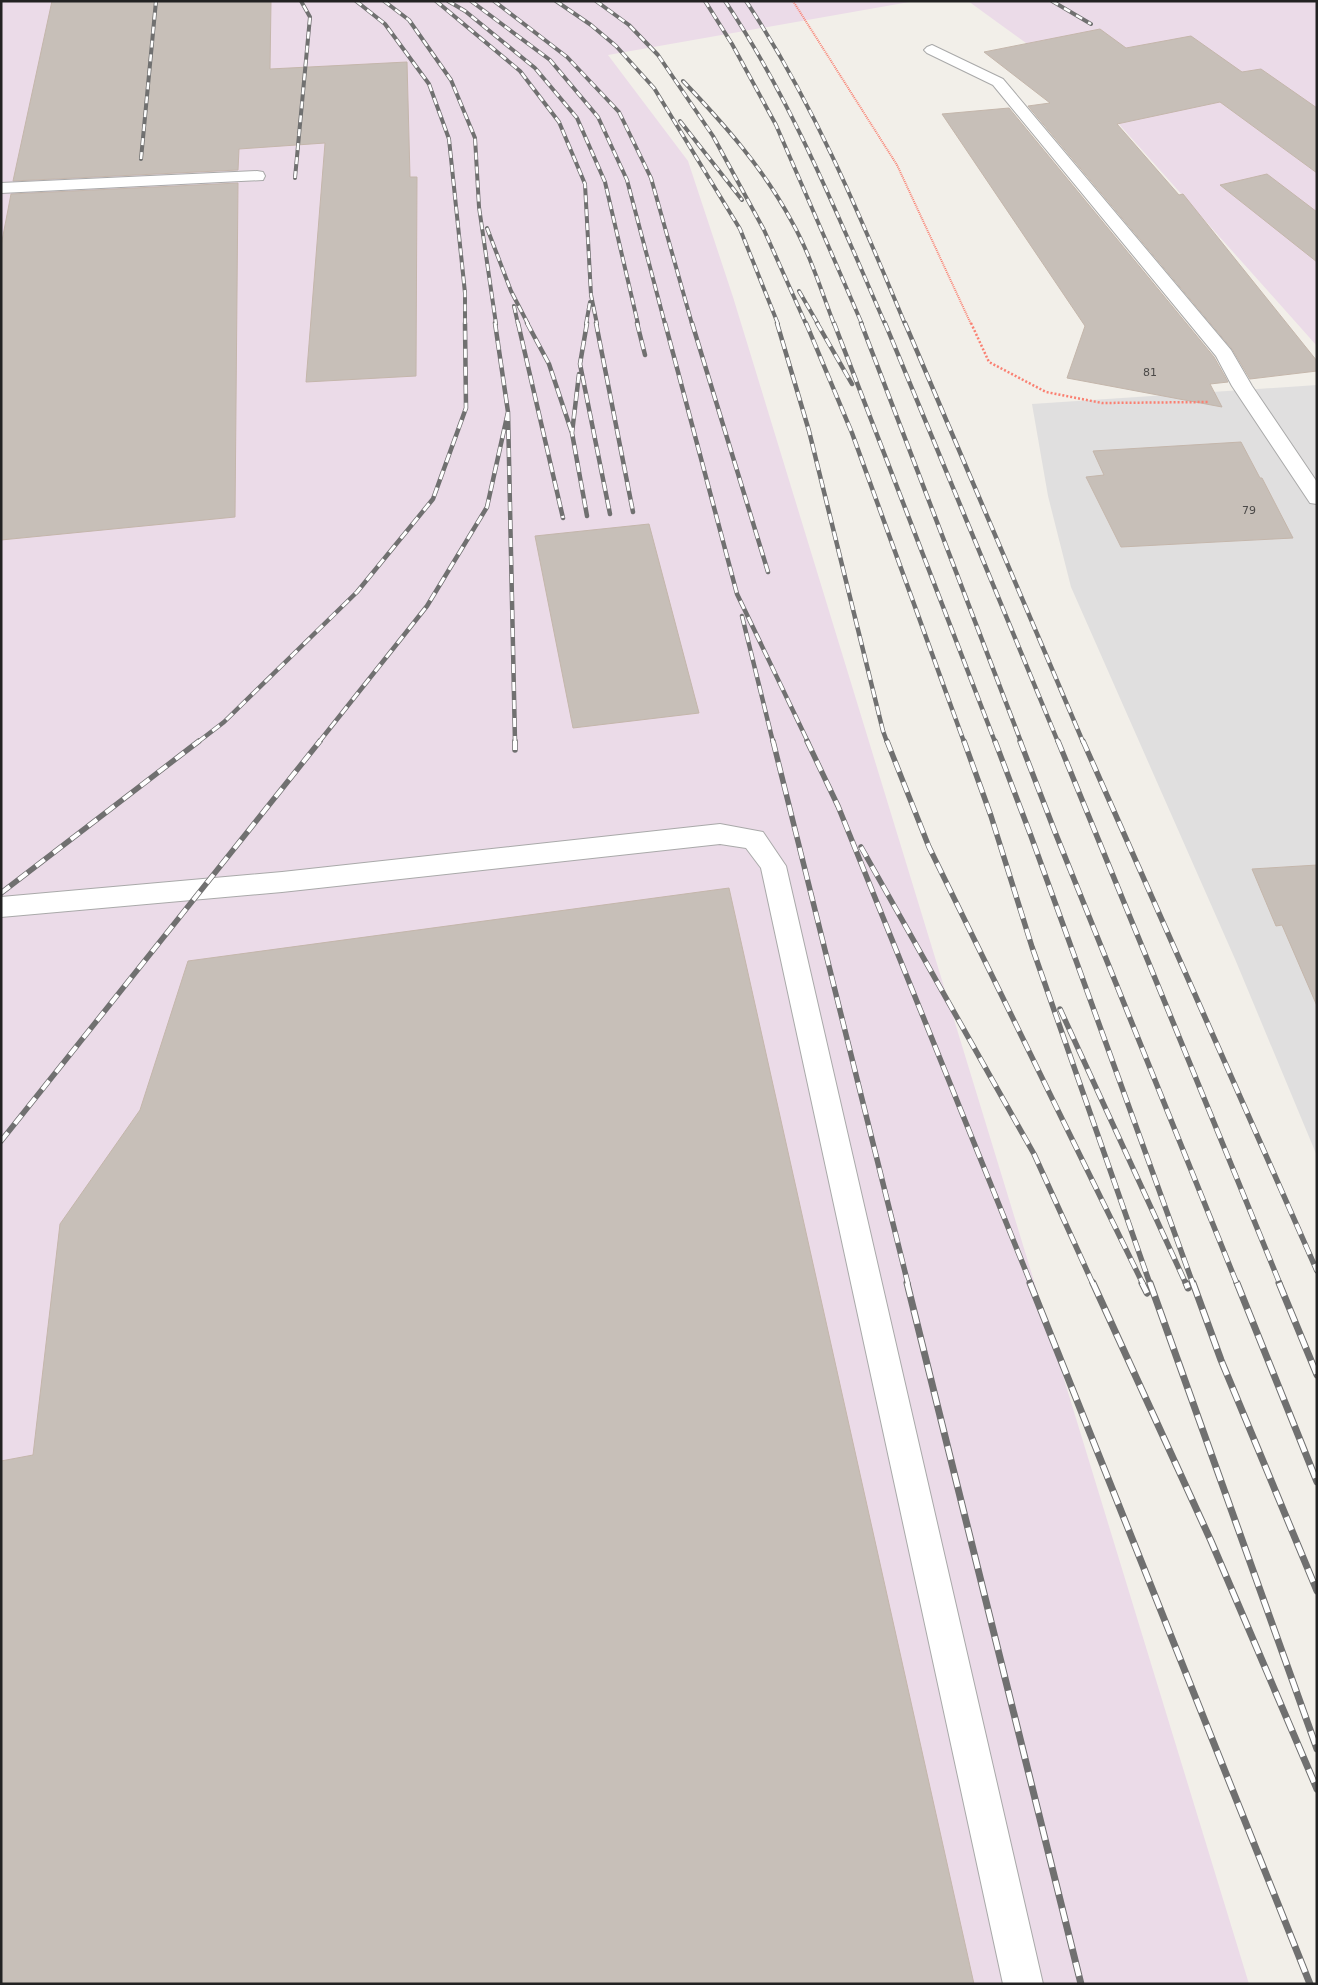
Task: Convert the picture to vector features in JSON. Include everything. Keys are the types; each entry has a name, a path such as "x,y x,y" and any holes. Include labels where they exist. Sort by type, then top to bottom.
{"street":[{"path":"932,50 998,82 1224,354 1247,393 1317,498"},
{"path":"1,188 257,176"},
{"path":"1,907 282,882 720,834 754,839 773,866 992,1856 1023,1984"}],"path":[{"path":"793,1 897,166 989,362 1046,392 1102,403 1247,393"}],"shaded area":[{"path":"1,1 915,1 608,55 688,161 733,297 1249,1984 1,1984"},
{"path":"968,1 1317,1 1317,346 1084,85"},
{"path":"1317,385 1317,1156 1235,959 1071,587 1048,496 1032,404"}],"building":[{"path":"52,1 271,1 270,69 407,62 410,177 417,177 416,376 306,382 325,143 239,149 238,170 13,181"},
{"path":"1100,29 1126,48 1191,36 1242,72 1261,69 1317,108 1317,173 1220,102 1117,124 1179,195 1183,194 1317,361 1317,371 1250,379 1232,349 1028,106 1050,103 984,52"},
{"path":"1009,108 1214,357 1228,382 1210,384 1222,407 1067,378 1085,326 942,114"},
{"path":"1267,174 1317,212 1317,262 1220,185"},
{"path":"238,183 235,517 1,540 1,246 11,194"},
{"path":"1241,442 1293,538 1121,547 1086,477 1104,475 1093,451"},
{"path":"649,524 699,713 573,728 535,536"},
{"path":"1317,865 1317,1006 1282,925 1276,926 1252,869"},
{"path":"729,888 974,1984 1,1984 1,1461 33,1455 60,1224 140,1110 188,961"}],"railway":[{"path":"141,159 156,1"},
{"path":"295,178 310,17 301,1"},
{"path":"356,1 385,24 429,84 449,139 465,293 465,323"},
{"path":"384,1 409,20 451,80 475,138 479,207 496,324"},
{"path":"436,1 520,71 559,122 585,184 591,295 597,324"},
{"path":"448,1 465,11 535,68 577,118 605,182 638,324"},
{"path":"471,1 550,60 598,117 627,180 665,324"},
{"path":"494,1 567,57 619,112 651,178 692,324"},
{"path":"556,1 591,25 616,46 654,88 740,229 778,324"},
{"path":"596,1 629,25 658,55 713,136 764,230 806,324"},
{"path":"705,1 732,44 776,125 862,324"},
{"path":"725,1 772,78 792,118 831,200 885,324"},
{"path":"746,1 793,79 814,119 852,199 905,324"},
{"path":"1052,1 1091,24"},
{"path":"683,81 756,165 781,202 815,272 834,324"},
{"path":"680,121 742,200"},
{"path":"487,228 511,291 528,324"},
{"path":"799,291 818,324"},
{"path":"586,324 590,302"},
{"path":"514,306 518,324"},
{"path":"198,742 224,722 357,592 433,499 466,408 465,323"},
{"path":"495,323 508,412"},
{"path":"518,323 563,518"},
{"path":"527,323 549,364 572,433"},
{"path":"587,323 580,364 610,514"},
{"path":"596,323 633,512"},
{"path":"637,323 645,355"},
{"path":"665,323 737,594 808,742"},
{"path":"692,323 768,572"},
{"path":"777,323 809,431 887,742"},
{"path":"806,323 852,433 964,742"},
{"path":"817,323 852,384"},
{"path":"834,323 995,742"},
{"path":"861,323 1021,742"},
{"path":"885,323 1058,742"},
{"path":"905,323 1083,742"},
{"path":"572,433 579,374"},
{"path":"319,742 427,606 487,507 508,412"},
{"path":"508,412 515,742"},
{"path":"572,433 587,516"},
{"path":"742,616 773,742"},
{"path":"1,893 199,741"},
{"path":"1,1141 320,741"},
{"path":"773,741 908,1284"},
{"path":"807,741 838,806 1031,1284"},
{"path":"887,741 929,847 1143,1284"},
{"path":"964,741 991,816 1032,947 1150,1284"},
{"path":"995,741 1193,1284"},
{"path":"1020,741 1237,1284"},
{"path":"1058,741 1280,1284"},
{"path":"1083,741 1317,1271"},
{"path":"515,742 515,750"},
{"path":"861,847 1034,1154 1093,1284"},
{"path":"1060,1009 1186,1284"},
{"path":"907,1283 1081,1984"},
{"path":"1030,1283 1310,1984"},
{"path":"1093,1283 1211,1541 1317,1789"},
{"path":"1142,1283 1147,1293"},
{"path":"1150,1283 1317,1749"},
{"path":"1186,1283 1188,1288"},
{"path":"1193,1283 1221,1360 1317,1591"},
{"path":"1237,1283 1317,1482"},
{"path":"1279,1283 1317,1375"}]}
